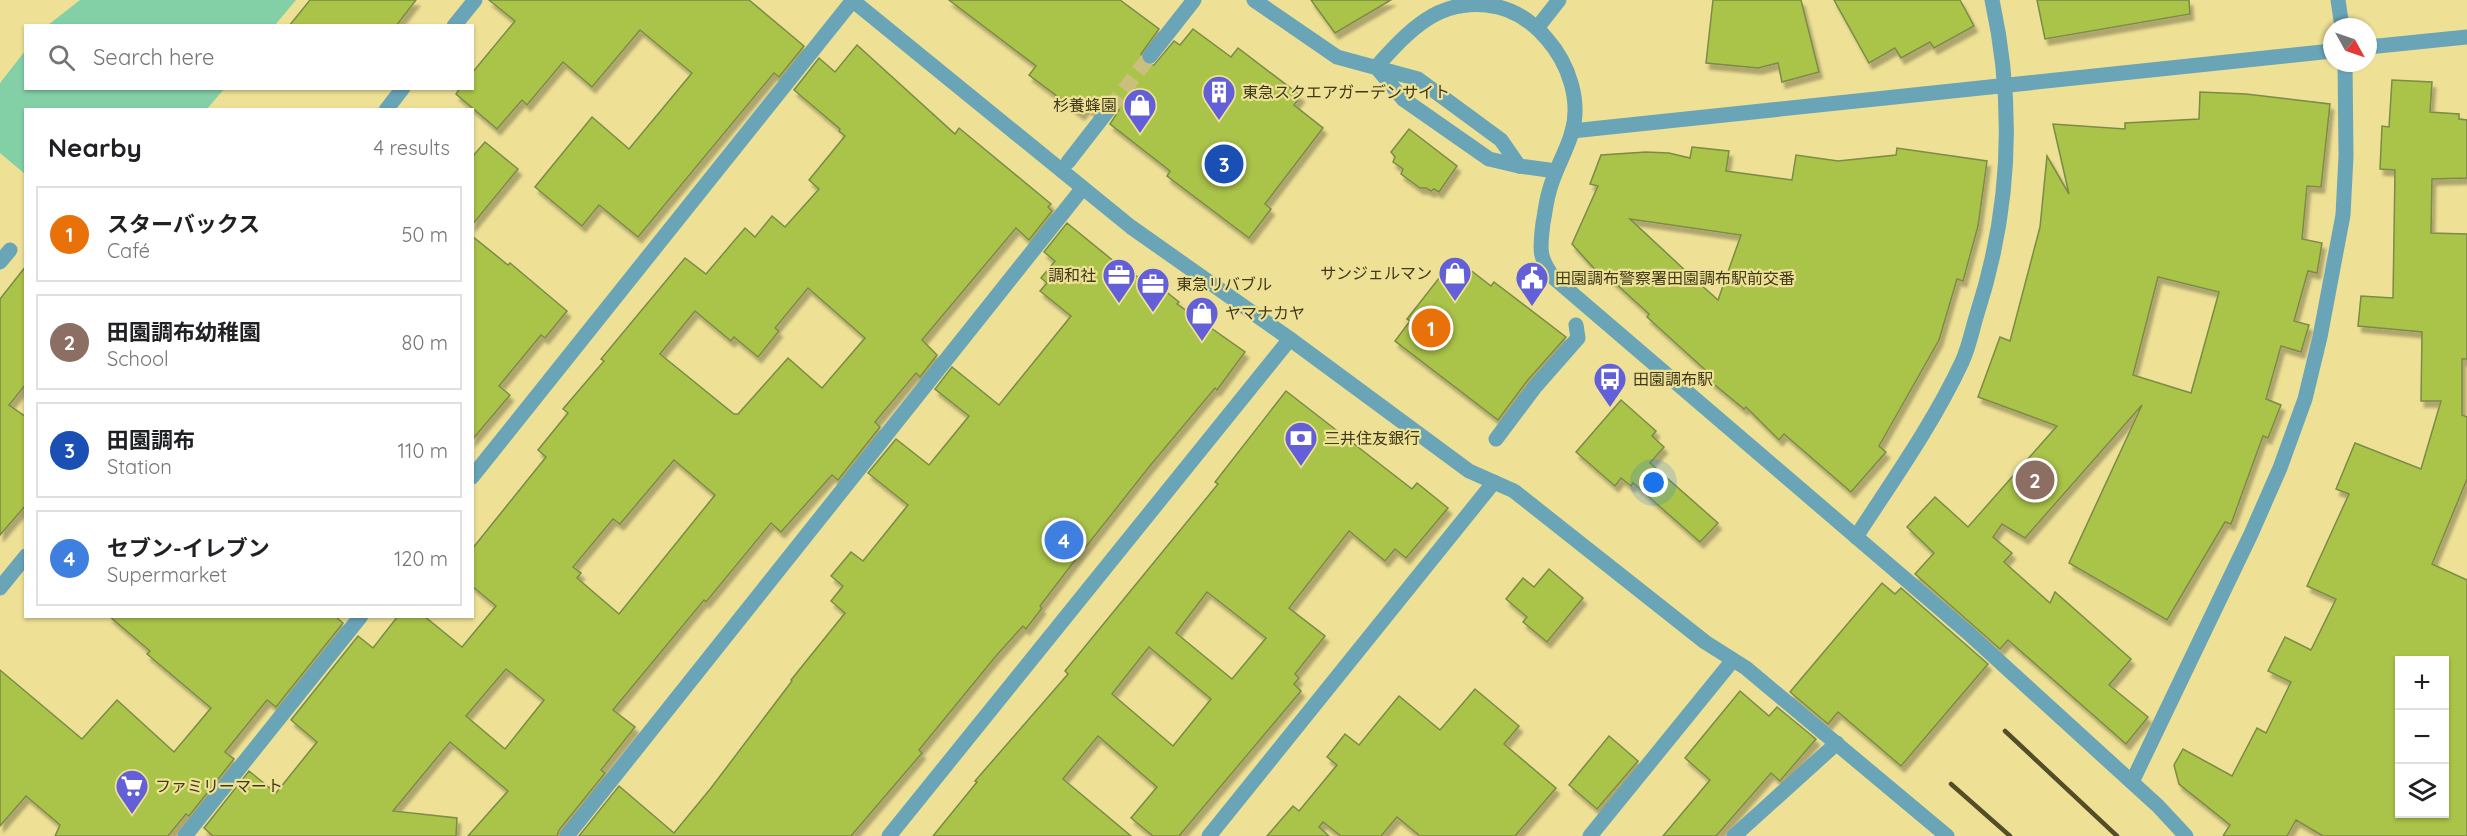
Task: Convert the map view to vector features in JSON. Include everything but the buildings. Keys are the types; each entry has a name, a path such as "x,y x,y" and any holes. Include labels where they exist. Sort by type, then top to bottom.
{"street":[{"path":"456,24 475,0"},
{"path":"474,474 852,0 1082,189 1131,226 1290,339 1469,471 1514,491 1706,642 1746,668 1947,836"},
{"path":"1150,56 1194,0"},
{"path":"1254,0 1337,57 1418,79 1501,140 1519,166"},
{"path":"1427,0 1429,16"},
{"path":"1537,28 1559,0"},
{"path":"1856,537 1939,407 1966,349 1996,244 2005,188 2005,84 2000,38 1992,0"},
{"path":"2338,0 2341,18"},
{"path":"1377,67 1407,34 1429,16 1454,6 1484,4 1507,9 1537,28 1552,45 1571,79 1574,102 1572,131 1548,193 1539,252 1544,266 1554,278 1966,631 2132,782 2186,836"},
{"path":"2377,46 2467,37"},
{"path":"1572,131 2323,52"},
{"path":"1377,67 1403,99 1489,159 1556,171"},
{"path":"2132,782 2251,534 2280,468 2305,399 2324,316 2343,215 2346,156 2345,72"},
{"path":"388,108 401,90"},
{"path":"1068,162 1110,108"},
{"path":"567,836 1082,189"},
{"path":"1496,439 1535,387 1578,338 1576,325"},
{"path":"889,836 1290,339"},
{"path":"1209,836 1494,482"},
{"path":"0,588 24,558"},
{"path":"185,836 358,618"},
{"path":"1590,836 1733,660"},
{"path":"1734,836 1837,743"}],"green space":[{"path":"80,0 296,0 276,24 49,24"},
{"path":"24,52 24,90 223,90 208,108 24,108 24,173 0,153 0,83"}],"tunnel":[{"path":"1110,108 1150,56"}],"railway":[{"path":"2005,731 2117,836"},
{"path":"1951,784 2010,836"}],"place":[{"name":"東急スクエアガーデンサイト","path":"1219,121"},
{"name":"杉養蜂園","path":"1140,134"},
{"name":"田園調布","path":"1224,164"},
{"name":"サンジェルマン","path":"1455,302"},
{"name":"調和社","path":"1119,304"},
{"name":"田園調布警察署田園調布駅前交番","path":"1532,307"},
{"name":"東急リバブル","path":"1153,313"},
{"name":"スターバックス","path":"1431,328"},
{"name":"ヤマナカヤ","path":"1202,342"},
{"name":"田園調布駅","path":"1610,408"},
{"name":"三井住友銀行","path":"1301,467"},
{"name":"田園調布幼稚園","path":"2035,480"},
{"name":"セブン-イレブン","path":"1064,540"},
{"name":"ファミリーマート","path":"132,815"}]}
